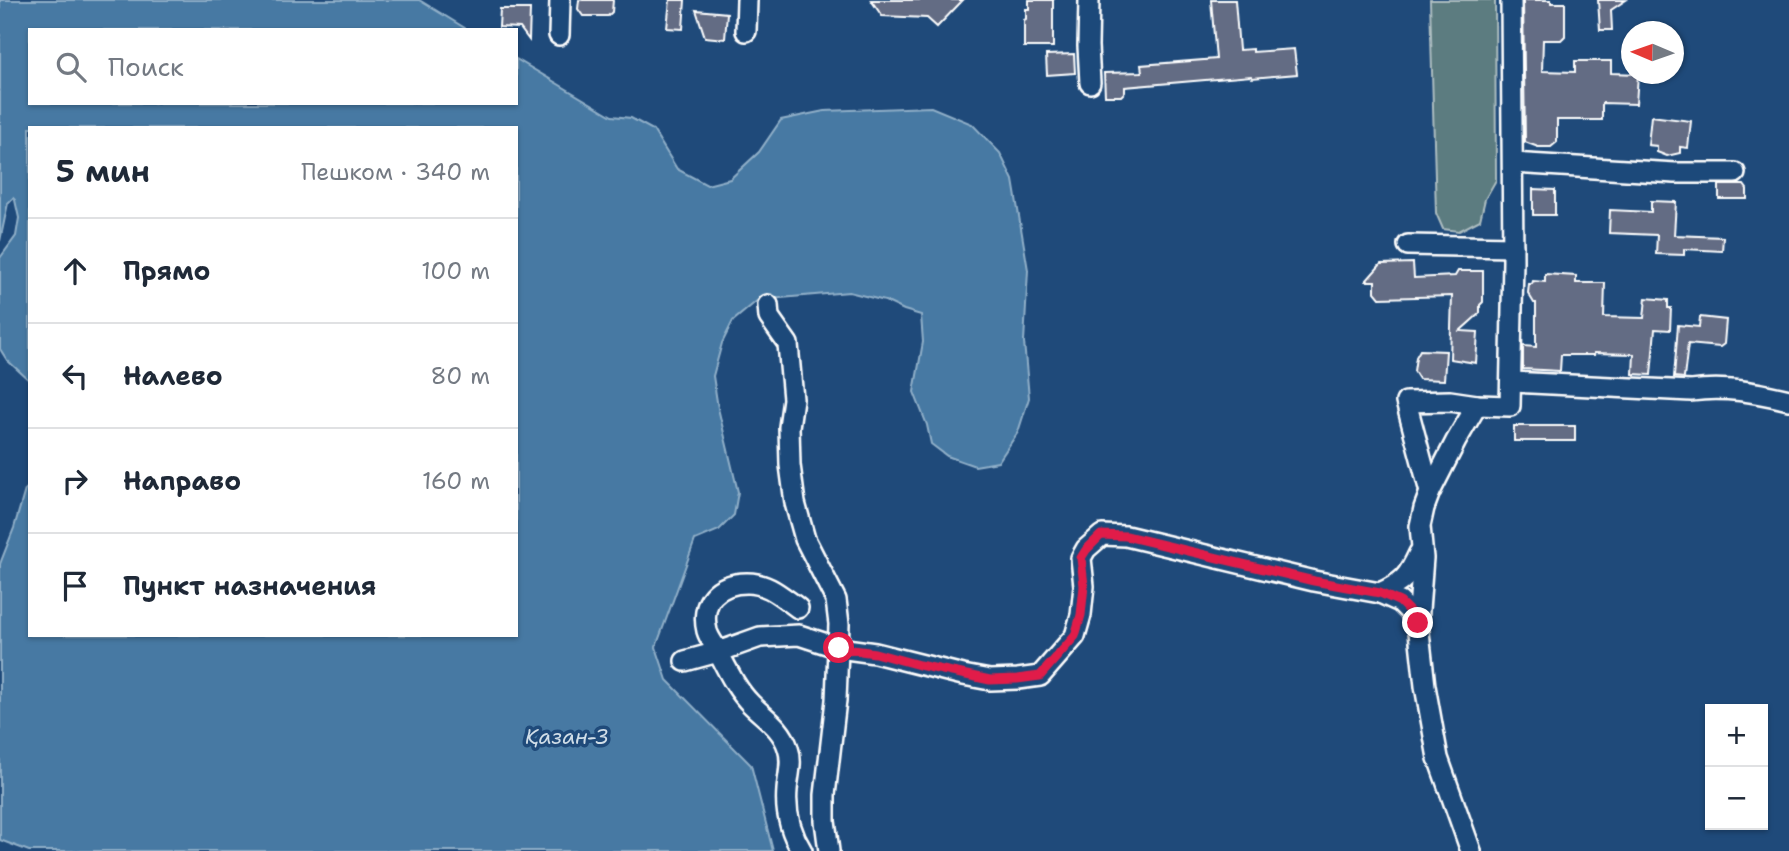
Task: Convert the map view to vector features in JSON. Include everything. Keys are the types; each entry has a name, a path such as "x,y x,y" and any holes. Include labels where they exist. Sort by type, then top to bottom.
{"street":[{"path":"559,35 560,0"},
{"path":"746,31 747,0"},
{"path":"1089,0 1090,83"},
{"path":"1430,492 1406,402 1450,401 1510,406 1513,247 1511,0"},
{"path":"1513,163 1675,173 1735,173"},
{"path":"1408,245 1513,247"},
{"path":"768,305 769,317 788,344 793,399 789,427 790,465 795,503 805,539 836,600 839,624 832,739 825,794 829,851"},
{"path":"1512,382 1691,391 1709,388 1753,392 1789,400"},
{"path":"1471,851 1438,758 1425,686 1418,623 1423,558 1420,526 1430,492 1477,405"},
{"path":"685,661 760,637 799,635 839,648 875,653 990,680 1040,676 1075,636 1081,615 1084,586 1081,558 1101,535 1126,536 1314,581 1380,593 1400,602 1418,623"},
{"path":"1380,593 1397,585 1410,573 1421,547"},
{"path":"798,607 769,587 758,583 738,583 721,588 711,599 705,612 708,632 739,690 769,719 783,736 789,749 791,768 787,791 788,820 793,837 802,851"}],"green space":[{"path":"1430,0 1495,0 1496,180 1485,199 1480,220 1459,231 1443,229 1436,213"}],"water":[{"name":"Қазан-3","path":"0,0 419,0 465,28 28,28 28,105 518,105 518,60 612,116 631,118 653,130 677,169 707,185 730,179 759,152 781,120 824,111 931,107 972,124 1000,153 1013,180 1028,270 1024,342 1029,398 1018,432 998,462 975,466 947,456 931,444 927,425 914,392 923,342 921,315 885,301 849,292 758,300 733,321 722,343 713,376 738,492 734,515 719,530 695,540 656,647 667,680 751,765 773,851 29,851 0,840 0,564 28,487 28,637 518,637 518,126 28,126 28,379 7,360 0,349 0,258 16,236 19,218 13,198 8,203 0,241"}],"building":[{"path":"579,0 613,0 612,12 608,16 583,16 578,9"},
{"path":"670,0 685,0 683,29 667,28"},
{"path":"871,0 963,0 937,27 927,18 882,16"},
{"path":"1029,0 1053,0 1053,47 1024,47 1024,20 1026,9 1029,9"},
{"path":"1211,0 1235,0 1239,50 1253,49 1253,52 1294,49 1297,74 1125,87 1121,96 1105,96 1104,73 1142,72 1141,65 1216,59"},
{"path":"1523,0 1565,3 1565,36 1561,40 1543,40 1542,71 1575,72 1575,61 1611,61 1611,73 1621,73 1621,84 1637,84 1636,104 1602,103 1602,120 1557,120 1557,142 1551,147 1538,147 1525,142"},
{"path":"1598,0 1626,0 1611,10 1612,30 1600,30"},
{"path":"500,9 530,9 529,40 520,28 499,27"},
{"path":"696,10 727,13 725,39 705,37"},
{"path":"1074,54 1075,73 1047,75 1046,55"},
{"path":"1651,116 1691,121 1688,148 1680,147 1680,153 1667,156 1657,152 1657,146 1648,145"},
{"path":"1719,185 1744,185 1747,199 1719,199"},
{"path":"1533,189 1555,190 1555,215 1533,215"},
{"path":"1651,201 1676,202 1674,235 1723,237 1722,251 1684,249 1684,255 1656,254 1657,235 1609,233 1610,210 1651,212"},
{"path":"1413,263 1414,278 1455,276 1458,271 1483,271 1483,302 1480,305 1480,313 1460,331 1478,332 1476,363 1450,359 1452,296 1380,298 1375,292 1375,281 1366,281 1381,264"},
{"path":"1545,274 1576,276 1576,283 1605,283 1604,317 1644,318 1646,298 1668,300 1668,308 1671,308 1670,330 1655,329 1651,375 1633,374 1634,354 1561,355 1560,371 1523,369 1523,346 1536,347 1536,303 1528,293 1529,284 1533,281 1545,282"},
{"path":"1700,317 1726,320 1724,344 1720,347 1688,344 1684,378 1674,377 1678,325 1699,327"},
{"path":"1420,350 1446,351 1444,380 1419,379 1414,371"},
{"path":"1514,426 1575,426 1575,441 1514,441"}],"route":[{"path":"839,648 875,653 990,680 1040,676 1075,636 1081,615 1084,586 1081,558 1092,542 1101,535 1126,536 1314,581 1380,593 1400,602 1418,623"}]}
